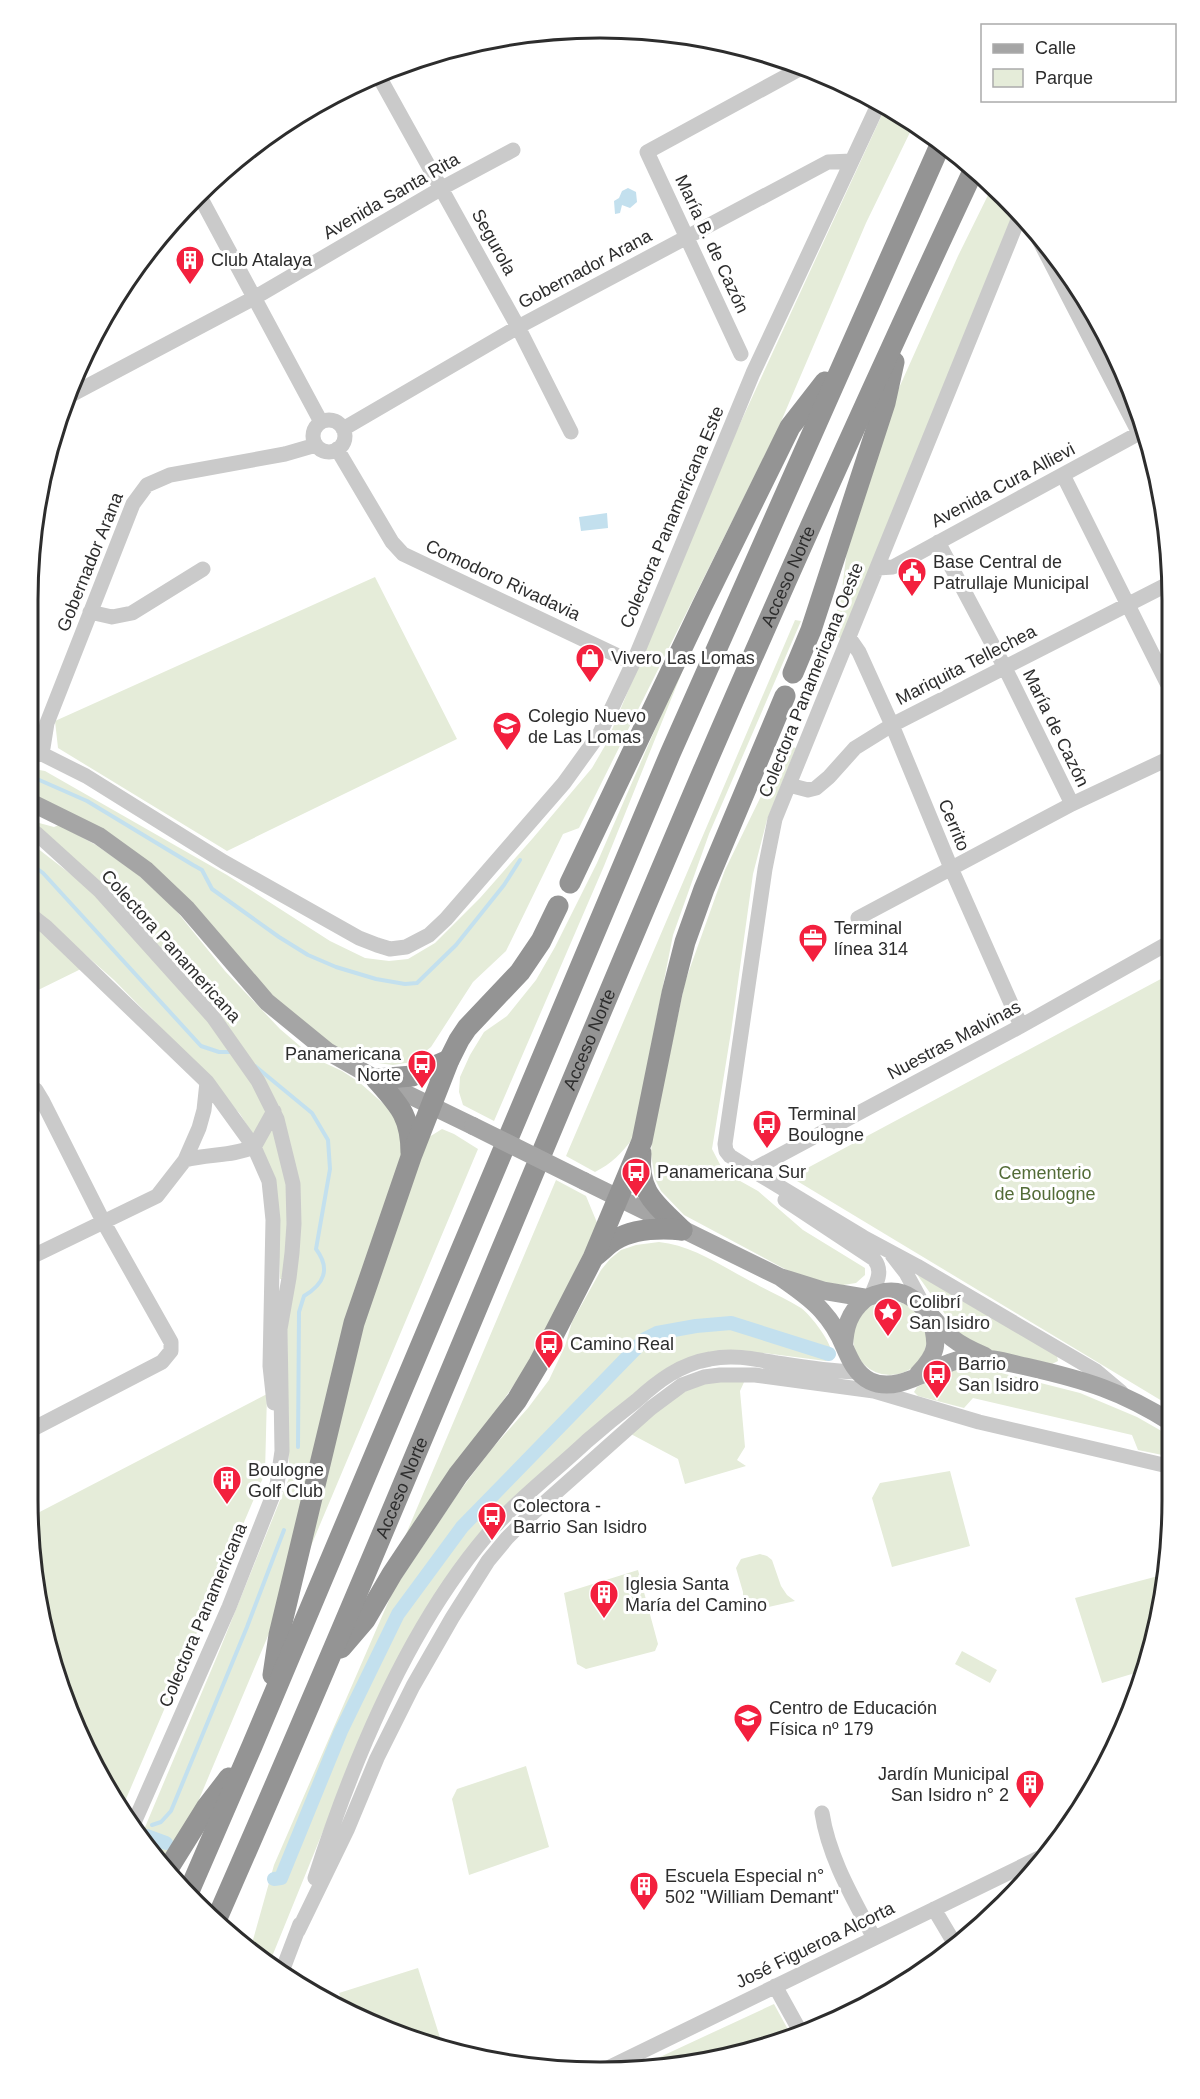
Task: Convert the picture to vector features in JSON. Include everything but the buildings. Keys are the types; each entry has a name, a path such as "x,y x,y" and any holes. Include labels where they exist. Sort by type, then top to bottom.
{"highway":[{"name":"Acceso Norte","path":"191,1885 269,1706 670,754 937,150"},
{"name":"Acceso Norte","path":"219,1913 329,1662 704,769 904,317 970,177"},
{"path":"793,673 811,630 885,404 904,317"},
{"path":"570,883 790,427 847,352"},
{"path":"682,1230 652,1200 644,1186 639,1170 642,1141 672,993 685,942 704,889 785,696"},
{"path":"269,1706 279,1635 351,1332 411,1157 449,1060 467,1028 520,972 541,940 558,906"},
{"path":"375,1078 412,1076 449,1060"},
{"path":"375,1078 396,1102 406,1118 411,1134 411,1157"},
{"path":"329,1662 365,1620 392,1574 459,1475 517,1400 539,1363 593,1258 642,1141"},
{"path":"593,1258 615,1240 634,1233 660,1228 682,1230"},
{"path":"172,1863 206,1808 252,1746"}],"main road":[{"path":"38,810 99,836 146,870 187,909 267,1002 327,1051 375,1078 618,1199 780,1276 825,1291 869,1297 890,1292 910,1296 964,1347 992,1359 1090,1382 1128,1397 1162,1417"},
{"path":"780,1276 822,1311 844,1346 859,1380 870,1381 882,1389 915,1378 958,1359 992,1359"},
{"path":"844,1346 845,1328 852,1312 869,1297"},
{"path":"915,1378 931,1360 936,1348 936,1337 927,1311"}],"street":[{"name":"María B. de Cazón","path":"741,354 647,152 794,72"},
{"name":"Segurola","path":"382,82 518,327 571,432"},
{"name":"Colectora Panamericana Este","path":"38,756 86,776 224,862 359,938 390,949 406,947 429,935 446,919 564,783 600,733 633,663 753,373 876,110"},
{"name":"Avenida Santa Rita","path":"78,391 254,298 442,188 513,150"},
{"name":"Gobernador Arana","path":"343,429 518,327 828,162 852,161"},
{"path":"203,202 321,422"},
{"name":"Colectora Panamericana Oeste","path":"752,1170 730,1156 725,1144 766,859 776,819 1019,225"},
{"path":"1056,271 1127,403"},
{"path":"326,420 336,422 343,429 343,442 337,449 323,451 316,445 314,430 321,422 326,420"},
{"name":"Avenida Cura Allievi","path":"878,568 893,567 1137,434"},
{"name":"Gobernador Arana","path":"38,747 133,504 147,485 170,475 285,454 316,445"},
{"name":"Comodoro Rivadavia","path":"337,449 392,542 403,554 633,663"},
{"path":"1063,475 1162,673"},
{"name":"María de Cazón","path":"938,542 1005,668 1072,804"},
{"path":"90,612 112,616 132,613 203,569"},
{"name":"Mariquita Tellechea","path":"789,784 808,790 816,788 855,748 892,725 1162,587"},
{"name":"Cerrito","path":"850,639 859,652 892,725 951,868 1022,1026"},
{"path":"858,918 1072,804 1162,761"},
{"name":"Colectora Panamericana","path":"38,836 99,891 213,1017 258,1081 274,1111 285,1147 292,1184 294,1224 290,1278 280,1329 282,1451 277,1485 258,1537 136,1818"},
{"path":"38,921 207,1082 254,1147 268,1181 273,1220 270,1366 282,1451"},
{"name":"Nuestras Malvinas","path":"752,1170 1022,1026 1162,947"},
{"path":"38,1254 157,1196 185,1160 199,1128 204,1110 207,1082"},
{"path":"38,1093 104,1222 171,1342 171,1351 162,1362 38,1426"},
{"path":"185,1160 206,1155 234,1153 254,1147 274,1111"},
{"path":"752,1170 1096,1371 1128,1397"},
{"path":"752,1170 789,1204 874,1259 878,1264 880,1275 869,1297"},
{"path":"888,1251 900,1263 927,1311"},
{"path":"284,1965 298,1931 330,1830 360,1754 386,1699 419,1636 454,1579 505,1516 605,1425 664,1377 681,1367 710,1358 739,1356 821,1370 859,1380"},
{"path":"882,1389 909,1402 979,1422 1162,1465"},
{"path":"822,1813 825,1833 841,1874 874,1938"},
{"name":"José Figueroa Alcorta","path":"623,2061 1029,1863"},
{"path":"933,1909 951,1938"},
{"path":"775,1986 797,2026"}],"green space":[{"path":"882,114 911,131 866,223 777,431 579,828 563,834 506,951 473,982 431,1047 412,1062 393,1065 354,1060 294,1020 187,902 38,802 38,770 45,771 227,875 330,941 365,958 389,961 408,959 435,943 480,898 592,768 606,744 732,441"},
{"path":"989,193 1014,219 843,640 832,633 842,589 847,550 882,426 958,256"},
{"path":"375,577 457,739 227,851 58,748 55,721"},
{"path":"707,610 604,866 494,1121 463,1105 459,1092 460,1077 484,1032 507,1016 536,980 555,947 597,863"},
{"path":"795,620 801,621 709,834 673,935 633,1138 616,1158 595,1172 566,1156"},
{"path":"786,745 796,748 767,820 753,874 712,1149 724,1172 758,1191 803,1230 865,1268 865,1275 856,1283 843,1285 798,1276 684,1215 661,1191 655,1179 651,1154 652,1138 685,982 725,870"},
{"path":"38,823 54,827 59,825 96,845 136,873 174,908 225,971 280,1029 314,1058 359,1082 395,1114 403,1148 273,1624 192,1816 169,1859 144,1828 289,1478 287,1323 298,1255 284,1123 230,1029 109,891 38,831"},
{"path":"38,849 95,893 210,1020 253,1083 274,1122 287,1184 289,1216 285,1280 280,1279 276,1184 260,1146 240,1114 180,1047 114,980 38,913"},
{"path":"38,929 85,967 38,990"},
{"name":"Cementerio de Boulogne","path":"1162,978 1162,1401 797,1181 798,1173"},
{"path":"442,1129 478,1149 303,1565 363,1317 426,1139"},
{"path":"556,1180 586,1196 598,1225 529,1363 398,1553"},
{"path":"659,1242 684,1248 801,1308 821,1331 832,1352 832,1357 826,1361 764,1353 706,1354 494,1519 365,1728 272,1956 253,1941 274,1865 393,1591 457,1495 489,1452 549,1380 565,1346 572,1322 601,1270 621,1250 636,1245"},
{"path":"916,1273 1057,1356 1058,1361 1052,1364 990,1350 959,1334"},
{"path":"883,1301 897,1301 911,1307 921,1317 927,1331 927,1345 921,1359 911,1369 897,1375 883,1375 869,1369 859,1359 853,1345 853,1331 859,1317 869,1307"},
{"path":"974,1366 1080,1393 1137,1417 1162,1431 1162,1455 1138,1450 1132,1435 973,1398 964,1408 918,1396 914,1392 917,1387 948,1372"},
{"path":"745,1380 740,1391 745,1447 737,1460 746,1466 685,1484 678,1459 629,1433 683,1390 701,1381"},
{"name":"Boulogne Golf Club","path":"267,1394 265,1473 125,1801 96,1748 67,1680 48,1609 42,1572 38,1513"},
{"path":"950,1471 970,1546 892,1567 872,1498 880,1483"},
{"path":"760,1554 772,1560 781,1586 795,1601 743,1613 743,1592 736,1568 741,1559"},
{"path":"638,1570 658,1644 655,1651 586,1669 577,1664 564,1593"},
{"path":"1157,1576 1152,1609 1135,1673 1102,1683 1075,1598"},
{"path":"962,1651 997,1670 990,1683 955,1664"},
{"path":"526,1766 549,1847 469,1875 452,1799 457,1789"},
{"path":"418,1968 440,2038 385,2019 341,1998 339,1993"},
{"path":"774,2004 788,2029 710,2051 657,2058"}],"water":[{"path":"628,188 636,192 637,202 630,208 622,205 620,213 615,214 614,201 619,198 622,191"},
{"path":"607,513 608,528 581,531 579,517"}],"waterway":[{"path":"38,779 87,801 202,870 212,889 308,955 336,967 376,979 405,984 417,983 456,945 504,885 520,860"},
{"path":"38,869 201,1046 219,1052 232,1052"},
{"path":"255,1066 312,1113 328,1140 330,1169 316,1249 323,1263 323,1276 321,1281 304,1296 299,1312 298,1447"},
{"path":"274,1879 281,1878 341,1731 398,1614 462,1527 645,1339 657,1333 731,1323 829,1354"},
{"path":"152,1825 161,1822 171,1811 247,1627 284,1530"},
{"path":"151,1838 166,1843"}],"place":[{"name":"Club Atalaya","path":"190,286"},
{"name":"Base Central de Patrullaje Municipal","path":"912,598"},
{"name":"Vivero Las Lomas","path":"590,684"},
{"name":"Colegio Nuevo de Las Lomas","path":"507,752"},
{"name":"Terminal línea 314","path":"813,964"},
{"name":"Panamericana Norte","path":"422,1090"},
{"name":"Terminal Boulogne","path":"767,1150"},
{"name":"Panamericana Sur","path":"636,1198"},
{"name":"Colibrí San Isidro","path":"888,1338"},
{"name":"Camino Real","path":"549,1370"},
{"name":"Barrio San Isidro","path":"937,1400"},
{"name":"Boulogne Golf Club","path":"227,1506"},
{"name":"Colectora - Barrio San Isidro","path":"492,1542"},
{"name":"Iglesia Santa María del Camino","path":"604,1620"},
{"name":"Centro de Educación Física nº 179","path":"748,1744"},
{"name":"Jardín Municipal San Isidro n° 2","path":"1030,1810"},
{"name":"Escuela Especial n° 502 \"William Demant\"","path":"644,1912"}]}
